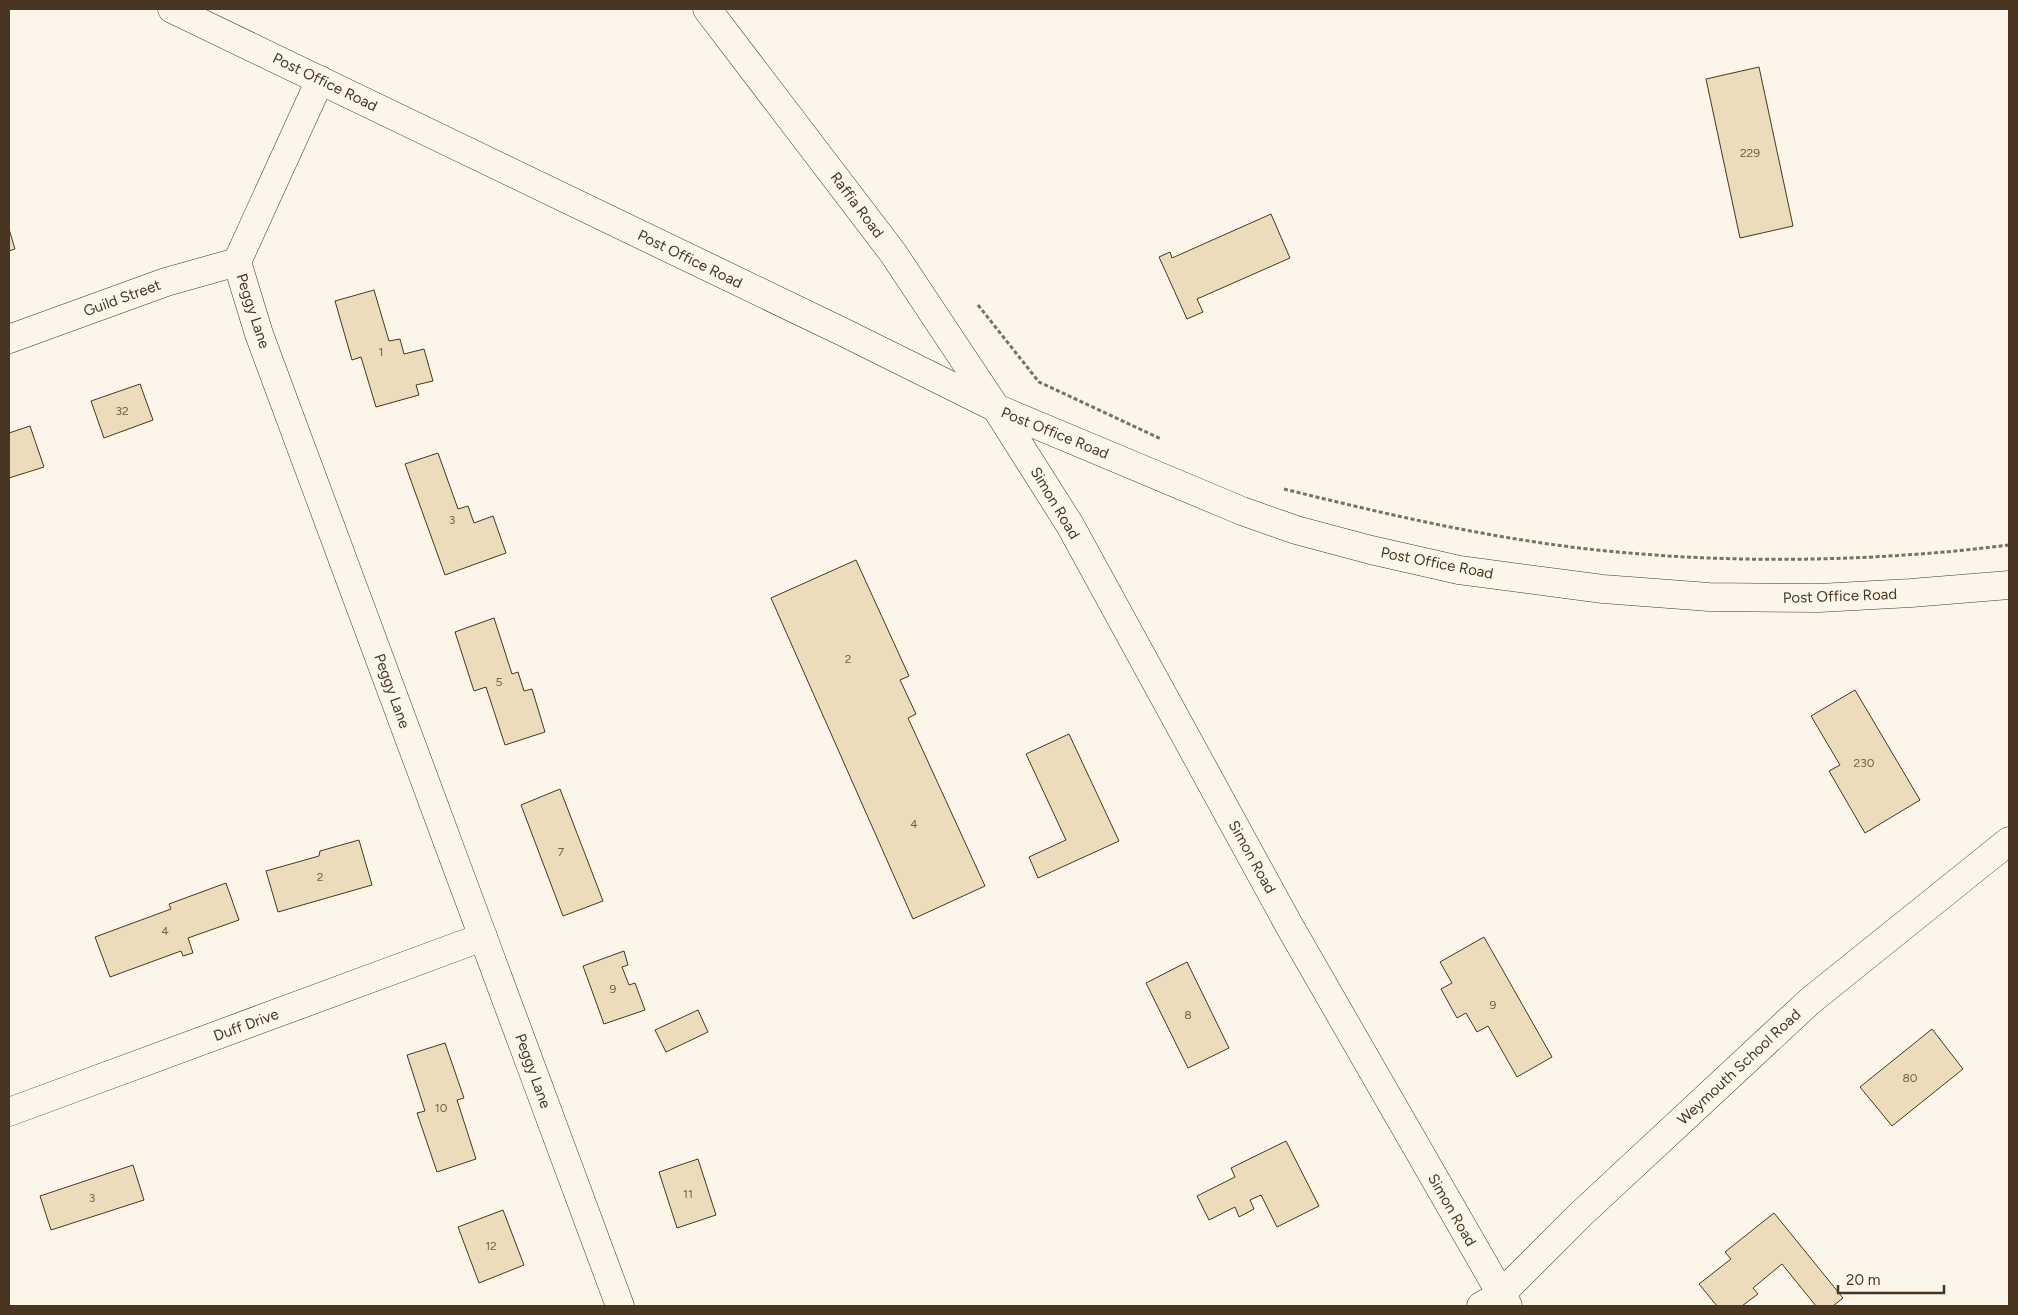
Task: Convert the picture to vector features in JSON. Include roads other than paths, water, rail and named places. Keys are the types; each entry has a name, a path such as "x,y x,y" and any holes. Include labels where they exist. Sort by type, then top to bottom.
{"street":[{"name":"Post Office Road","path":"172,9 845,333 996,408 1242,511 1296,530 1371,550 1459,570 1603,589 1709,597 1819,598 2009,585"},
{"name":"Raffia Road","path":"707,9 893,253 996,408"},
{"name":"Peggy Lane","path":"320,80 237,262 259,334 620,1306"},
{"name":"Guild Street","path":"9,339 166,282 237,262"},
{"name":"Simon Road","path":"996,408 1070,525 1496,1302"},
{"name":"Weymouth School Road","path":"1496,1302 1586,1209 1810,1001 2009,841"},
{"name":"Duff Drive","path":"9,1112 483,937"}]}
